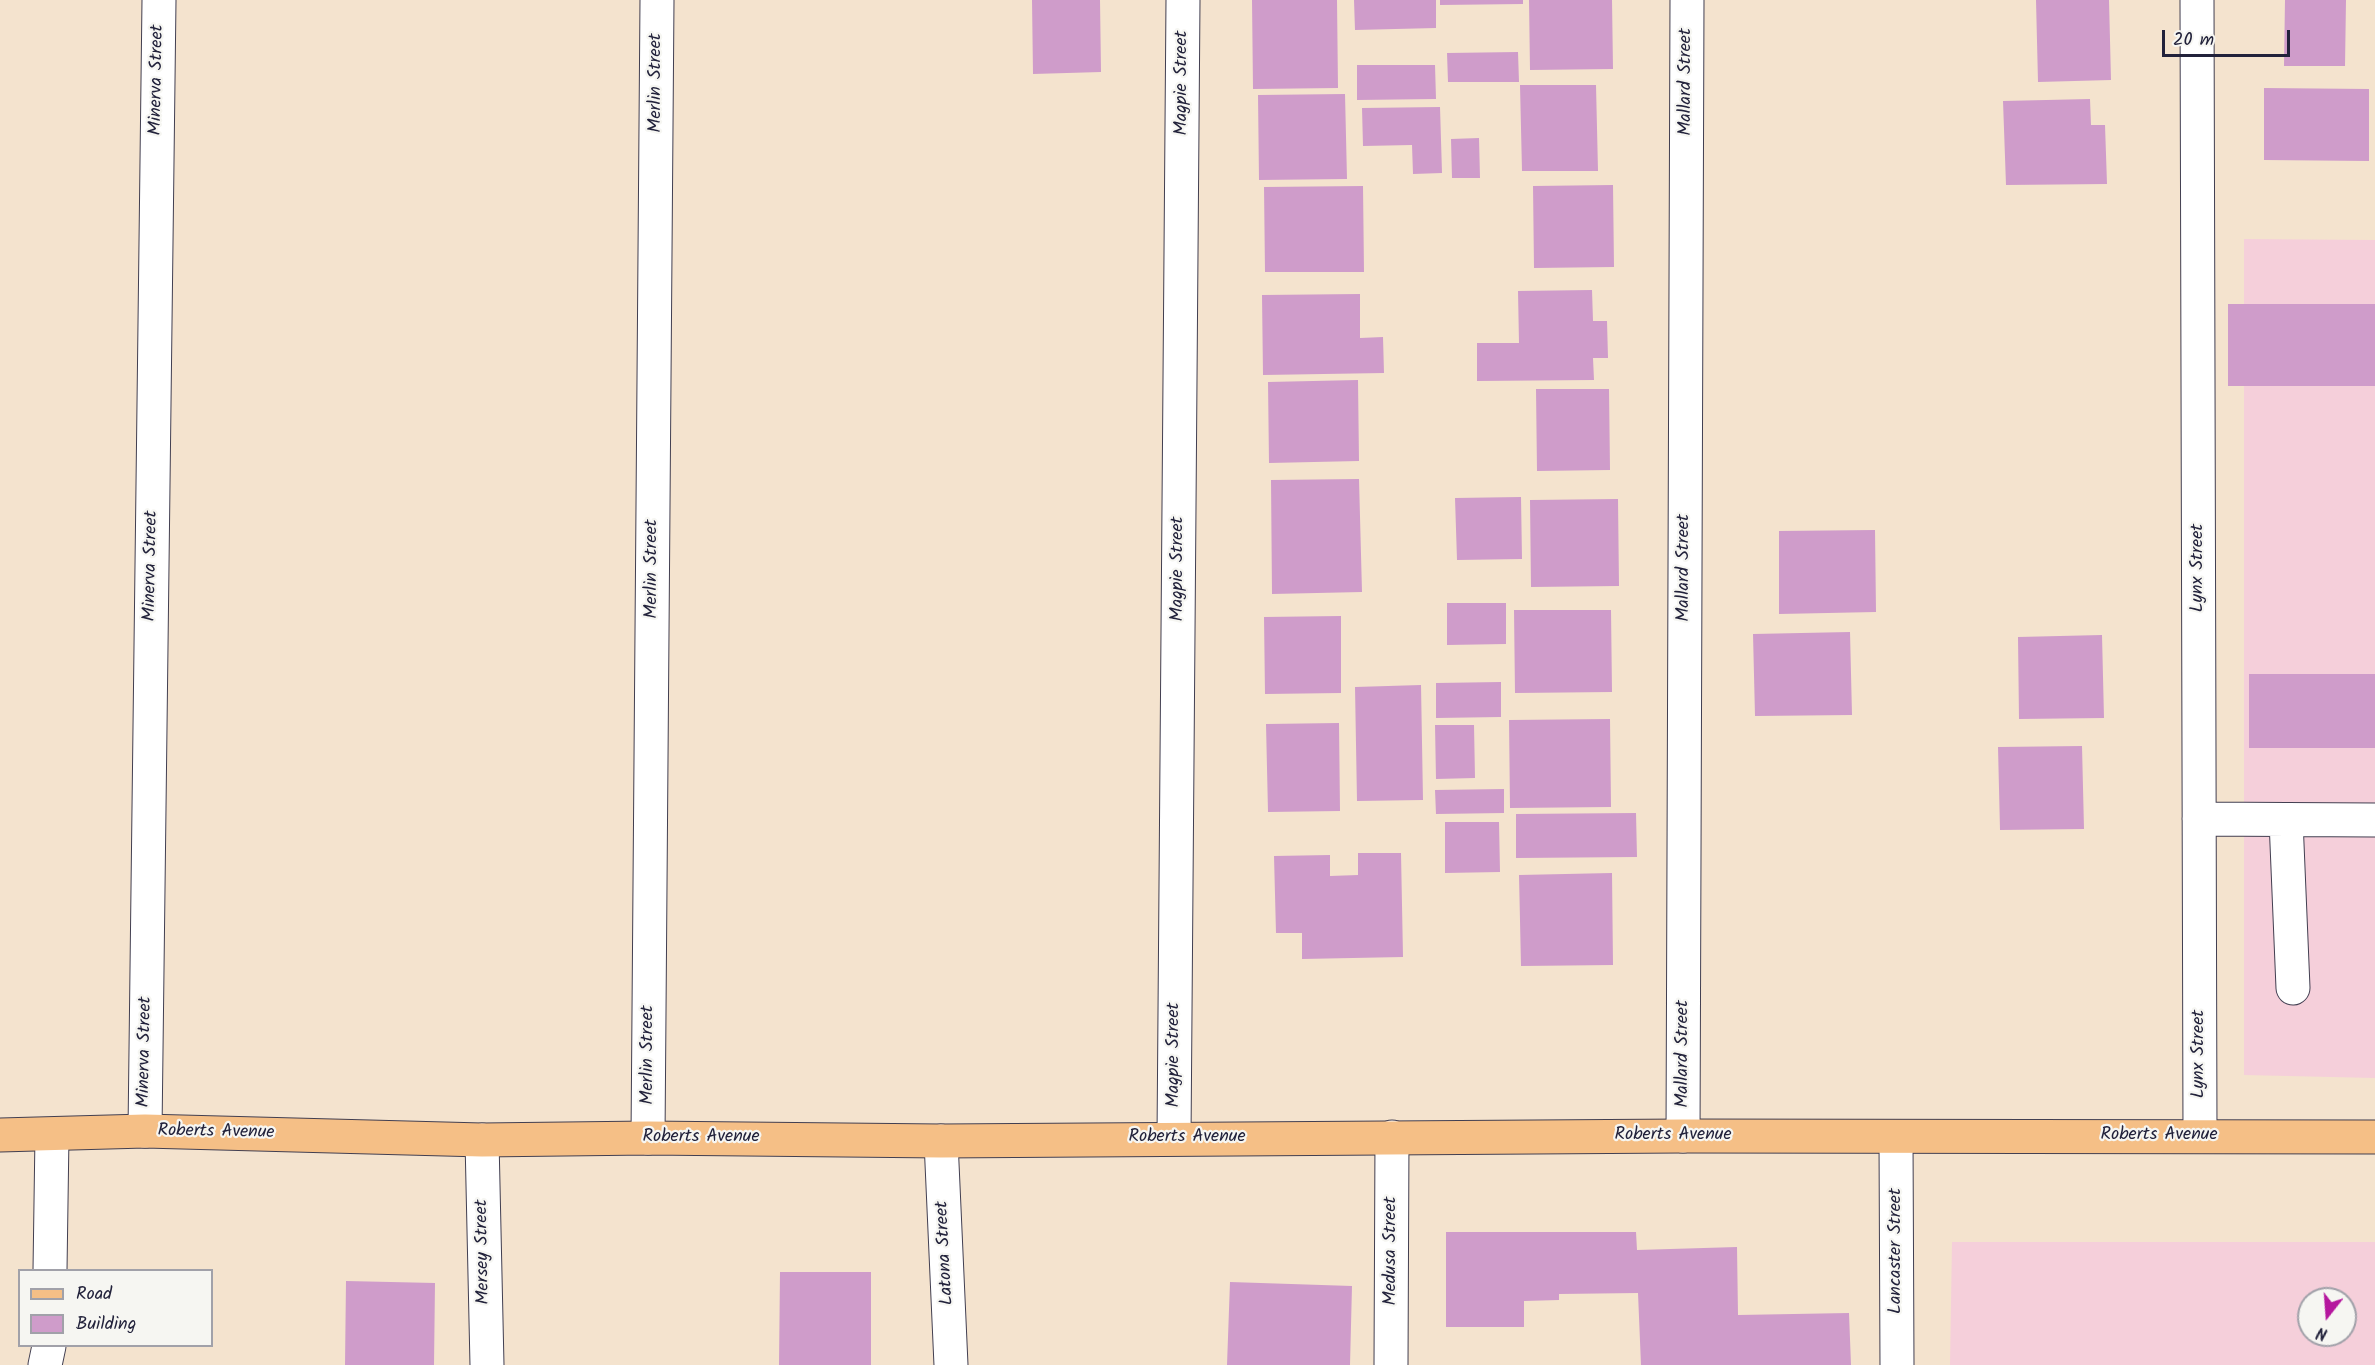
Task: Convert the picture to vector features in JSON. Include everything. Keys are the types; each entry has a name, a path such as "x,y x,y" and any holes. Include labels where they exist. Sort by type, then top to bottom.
{"main road":[{"name":"Roberts Avenue","path":"0,1135 145,1131 482,1140 648,1138 941,1141 1683,1136 2375,1137"}],"street":[{"name":"Minerva Street","path":"145,1131 159,0"},
{"name":"Merlin Street","path":"648,1138 657,0"},
{"name":"Magpie Street","path":"1174,1138 1184,0"},
{"name":"Mallard Street","path":"1683,1136 1687,0"},
{"name":"Lynx Street","path":"2197,0 2200,1136"},
{"path":"2199,819 2375,820"},
{"path":"2286,820 2292,988"},
{"path":"50,1269 52,1135"},
{"name":"Medusa Street","path":"1391,1365 1392,1137"},
{"name":"Lancaster Street","path":"1896,1138 1897,1365"},
{"name":"Mersey Street","path":"482,1140 487,1365"},
{"name":"Latona Street","path":"941,1141 951,1365"},
{"path":"45,1365 49,1347"}],"shaded area":[{"path":"2244,239 2375,240 2375,1078 2244,1075"},
{"path":"1952,1242 2375,1242 2375,1365 1950,1365"}],"building":[{"path":"1032,0 1100,0 1101,72 1033,74"},
{"path":"1252,0 1337,0 1338,88 1253,89"},
{"path":"1354,0 1436,0 1436,28 1355,30"},
{"path":"1440,0 1523,0 1523,4 1440,5"},
{"path":"1529,0 1612,0 1613,69 1530,70"},
{"path":"2036,0 2109,0 2111,80 2038,82"},
{"path":"2285,0 2346,0 2345,66 2284,66"},
{"path":"1518,52 1519,82 1448,82 1447,53"},
{"path":"1357,65 1435,65 1436,99 1357,100"},
{"path":"1520,85 1596,85 1598,171 1522,171"},
{"path":"2264,88 2369,89 2369,161 2264,160"},
{"path":"1345,94 1347,179 1259,180 1258,95"},
{"path":"2090,99 2091,125 2105,125 2107,184 2006,185 2003,101"},
{"path":"1440,107 1442,173 1413,174 1412,145 1363,146 1362,108"},
{"path":"1479,138 1480,178 1452,178 1451,139"},
{"path":"1613,185 1614,267 1534,268 1533,186"},
{"path":"1363,186 1364,272 1265,272 1264,187"},
{"path":"1592,290 1593,321 1607,321 1608,358 1593,358 1594,380 1477,381 1477,343 1519,343 1518,291"},
{"path":"1360,294 1360,338 1383,337 1384,373 1263,375 1262,295"},
{"path":"2228,304 2375,304 2375,386 2228,386"},
{"path":"1358,380 1359,461 1269,463 1268,382"},
{"path":"1536,389 1609,389 1610,470 1537,471"},
{"path":"1359,479 1362,592 1272,594 1271,480"},
{"path":"1521,497 1522,559 1457,560 1455,498"},
{"path":"1618,499 1619,586 1531,587 1530,500"},
{"path":"1875,530 1876,612 1779,614 1779,531"},
{"path":"1447,603 1506,603 1506,644 1447,645"},
{"path":"1514,610 1611,610 1612,692 1515,693"},
{"path":"1341,616 1341,693 1265,694 1264,617"},
{"path":"1850,632 1852,715 1755,716 1753,634"},
{"path":"2102,635 2104,718 2019,719 2018,637"},
{"path":"2249,674 2375,674 2375,748 2249,748"},
{"path":"1501,682 1501,717 1436,718 1436,683"},
{"path":"1421,685 1423,800 1357,801 1355,687"},
{"path":"1610,719 1611,807 1510,808 1509,720"},
{"path":"1339,723 1340,811 1268,812 1266,724"},
{"path":"1435,725 1474,725 1475,778 1436,779"},
{"path":"2082,746 2084,829 2000,830 1998,747"},
{"path":"1504,789 1504,813 1436,814 1435,790"},
{"path":"1636,813 1637,857 1516,858 1516,814"},
{"path":"1445,822 1499,822 1500,872 1445,873"},
{"path":"1358,853 1401,853 1403,957 1302,959 1302,933 1276,933 1274,856 1330,855 1330,876 1358,875"},
{"path":"1612,873 1613,965 1521,966 1519,875"},
{"path":"1446,1232 1636,1232 1637,1250 1737,1247 1738,1315 1849,1313 1851,1365 1641,1365 1638,1293 1559,1294 1559,1300 1524,1301 1524,1327 1446,1327"},
{"path":"780,1272 871,1272 871,1365 779,1365"},
{"path":"346,1281 435,1283 434,1365 345,1365"},
{"path":"1230,1282 1352,1286 1350,1365 1227,1365"}]}
